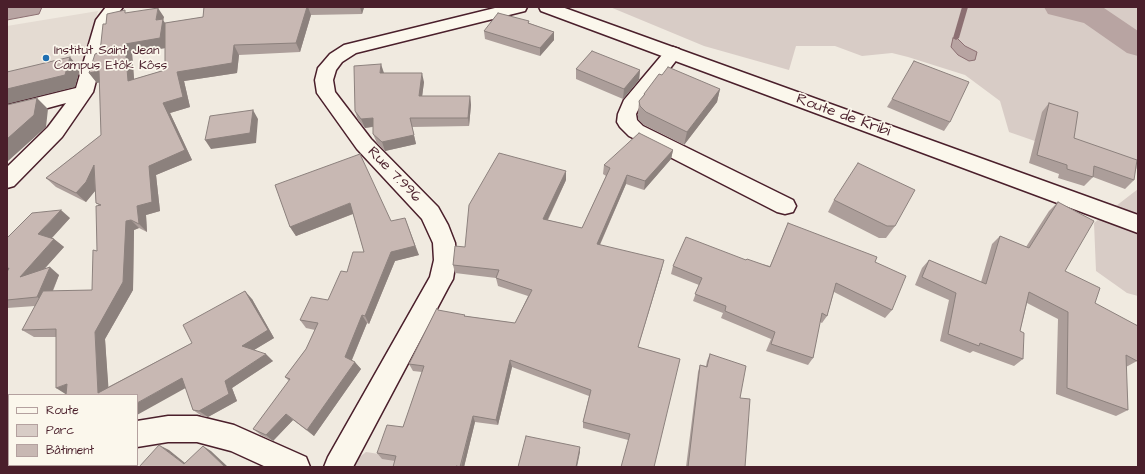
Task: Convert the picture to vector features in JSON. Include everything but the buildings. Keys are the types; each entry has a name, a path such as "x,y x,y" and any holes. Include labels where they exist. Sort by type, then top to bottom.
{"street":[{"path":"7,180 55,132 84,92 104,20 116,7"},
{"name":"Rue 7.996","path":"338,467 441,279 445,260 444,243 437,225 430,213 364,144 326,93 324,80 327,68 336,58 350,49 519,7"},
{"name":"Route de Kribi","path":"547,7 1138,224"},
{"path":"673,53 631,105 627,114 627,122 636,131 785,206"},
{"path":"7,112 84,92"},
{"path":"138,434 168,429 197,429 234,438 296,467"}],"shaded area":[{"path":"7,7 42,7 39,14 7,20"},
{"name":"Institut Saint Jean Campus Etôk Kôss","path":"98,11 77,90 7,107 7,26"},
{"path":"953,38 957,38 965,46 977,52 975,60 969,61 958,55 951,47"}],"green space":[{"path":"610,7 1138,7 1138,169 1078,156 1009,132 1000,101 965,75 908,57 892,53 862,56 835,46 796,46 789,70 704,46"},
{"path":"1138,189 1138,296 1127,293 1096,271 1094,223"},
{"path":"366,452 405,458 417,467 353,467 357,459"}],"waterway":[{"path":"956,38 965,7"},
{"path":"1059,7 1093,15 1138,46"}],"place":[{"name":"Institut Saint Jean Campus Etôk Kôss","path":"46,58"}]}
